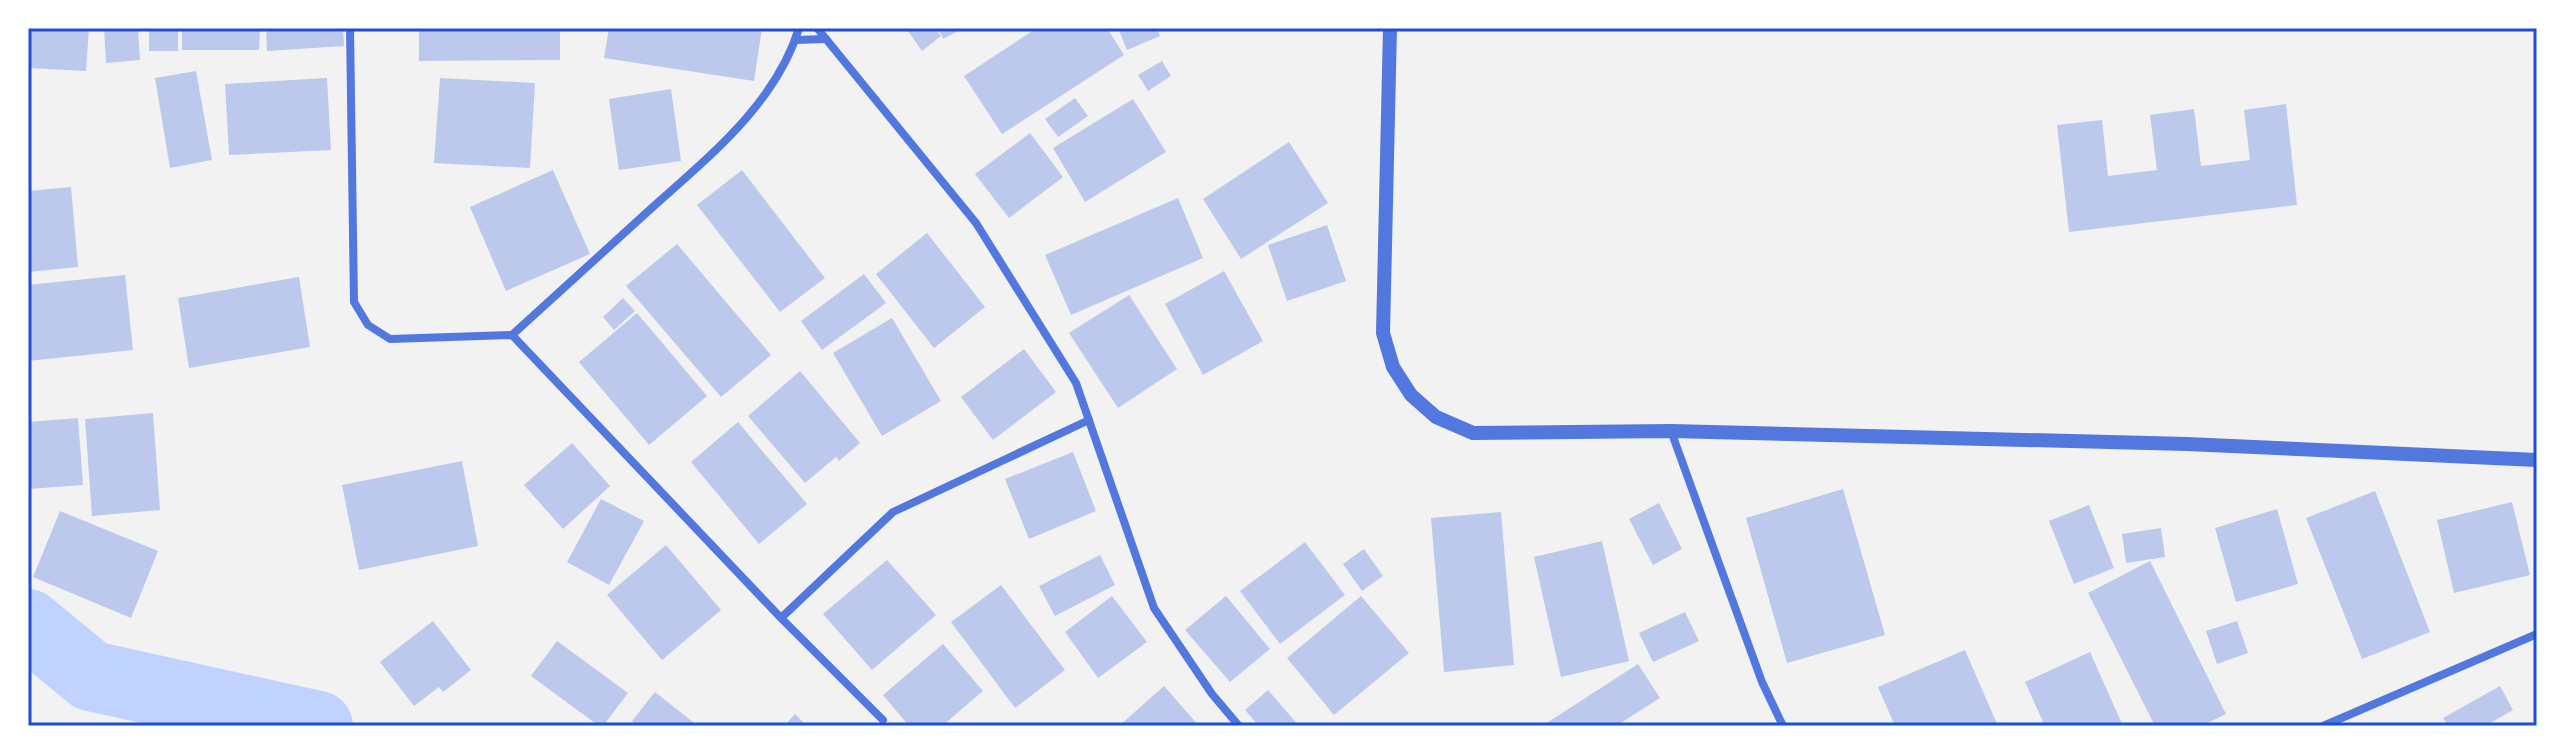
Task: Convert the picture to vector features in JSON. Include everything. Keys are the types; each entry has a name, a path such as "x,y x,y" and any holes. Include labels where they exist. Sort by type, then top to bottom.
{"street":[{"path":"350,28 354,302 368,325 390,339 512,335 723,143 768,90 799,28"},
{"path":"817,28 976,223 1076,383 1154,608 1212,694 1239,726"},
{"path":"1390,28 1383,333 1393,367 1411,395 1436,417 1473,433 1671,431 2187,444 2537,460"},
{"path":"795,40 826,39"},
{"path":"512,335 781,618 883,720"},
{"path":"781,618 893,512 1089,420"},
{"path":"1671,431 1762,682 1783,726"},
{"path":"2323,726 2537,634"}],"building":[{"path":"28,28 89,28 86,71 28,68"},
{"path":"104,28 138,28 140,60 106,63"},
{"path":"149,28 178,28 178,51 149,51"},
{"path":"182,28 260,28 259,50 182,50"},
{"path":"266,28 343,28 344,46 267,51"},
{"path":"419,28 560,28 560,60 419,61"},
{"path":"609,28 762,28 754,81 604,58"},
{"path":"912,28 935,28 941,36 922,51 908,31"},
{"path":"938,28 964,28 943,39"},
{"path":"1037,28 1107,28 1124,55 1002,134 964,76"},
{"path":"1118,28 1157,28 1160,36 1127,50"},
{"path":"1162,61 1171,76 1148,91 1138,75"},
{"path":"196,71 212,160 170,168 155,78"},
{"path":"327,78 331,150 229,155 225,84"},
{"path":"440,78 535,83 530,168 434,163"},
{"path":"671,89 681,161 619,170 609,99"},
{"path":"1075,98 1088,116 1058,137 1045,119"},
{"path":"1133,99 1166,152 1085,202 1053,148"},
{"path":"2286,104 2297,205 2069,232 2057,125 2102,120 2108,176 2157,170 2150,115 2194,109 2201,166 2250,160 2244,110"},
{"path":"1030,133 1063,177 1009,218 975,174"},
{"path":"1289,142 1328,203 1241,259 1203,199"},
{"path":"553,170 590,254 506,291 470,207"},
{"path":"742,170 825,278 780,312 697,205"},
{"path":"71,187 78,267 28,272 28,191"},
{"path":"1178,198 1203,258 1071,315 1045,255"},
{"path":"1327,225 1346,281 1287,301 1268,245"},
{"path":"927,233 985,307 934,348 876,274"},
{"path":"677,244 771,355 721,397 626,286"},
{"path":"1224,271 1263,341 1203,375 1165,304"},
{"path":"864,274 886,303 822,350 801,321"},
{"path":"125,275 133,350 28,361 28,285"},
{"path":"299,277 310,347 189,368 178,298"},
{"path":"1129,295 1177,369 1118,408 1069,333"},
{"path":"623,298 635,311 614,330 603,317"},
{"path":"637,313 707,396 649,445 579,362"},
{"path":"892,318 941,401 882,436 833,353"},
{"path":"1024,349 1056,392 993,440 961,397"},
{"path":"800,371 860,443 839,461 836,457 805,483 748,416"},
{"path":"153,413 160,510 92,516 85,419"},
{"path":"78,418 83,485 28,489 28,422"},
{"path":"738,422 807,504 759,544 691,462"},
{"path":"572,443 610,486 563,529 524,485"},
{"path":"1073,452 1096,511 1029,539 1005,479"},
{"path":"462,461 478,546 359,570 342,485"},
{"path":"1843,489 1885,635 1787,663 1746,518"},
{"path":"2375,491 2430,632 2362,659 2306,518"},
{"path":"601,499 644,521 609,585 567,562"},
{"path":"2512,502 2530,575 2454,593 2437,520"},
{"path":"1659,503 1682,549 1653,565 1629,519"},
{"path":"2089,505 2114,568 2074,584 2049,521"},
{"path":"2277,509 2298,584 2236,602 2215,528"},
{"path":"60,511 158,551 131,618 33,577"},
{"path":"1501,512 1514,665 1444,672 1431,518"},
{"path":"2161,528 2165,557 2126,563 2122,534"},
{"path":"1602,541 1629,661 1561,677 1534,557"},
{"path":"1305,542 1345,595 1280,644 1240,591"},
{"path":"666,545 721,610 662,660 607,595"},
{"path":"1364,549 1383,576 1362,591 1343,564"},
{"path":"1100,555 1115,585 1055,616 1039,586"},
{"path":"887,560 936,615 872,670 823,614"},
{"path":"2150,561 2226,714 2201,726 2155,726 2088,593"},
{"path":"1001,585 1065,670 1015,708 951,622"},
{"path":"1112,596 1147,642 1098,678 1065,632"},
{"path":"1226,596 1270,649 1230,682 1185,630"},
{"path":"1361,596 1409,653 1334,715 1287,658"},
{"path":"1685,612 1699,641 1653,662 1639,633"},
{"path":"433,621 471,670 443,692 439,687 414,706 380,662"},
{"path":"2237,621 2248,653 2217,664 2206,631"},
{"path":"557,641 628,693 603,726 531,676"},
{"path":"943,644 983,691 942,726 909,726 883,695"},
{"path":"1965,650 1997,724 2003,722 2005,726 1895,726 1878,687"},
{"path":"2090,652 2123,726 2045,726 2025,682"},
{"path":"1638,664 1660,698 1616,726 1542,726"},
{"path":"1164,686 1199,726 1119,726"},
{"path":"2500,686 2513,710 2485,726 2448,726 2443,718"},
{"path":"1268,690 1299,726 1259,726 1245,710"},
{"path":"655,692 698,726 638,726 632,721"},
{"path":"795,714 807,726 784,726"}],"waterway":[{"path":"28,624 91,676 318,726"}]}
